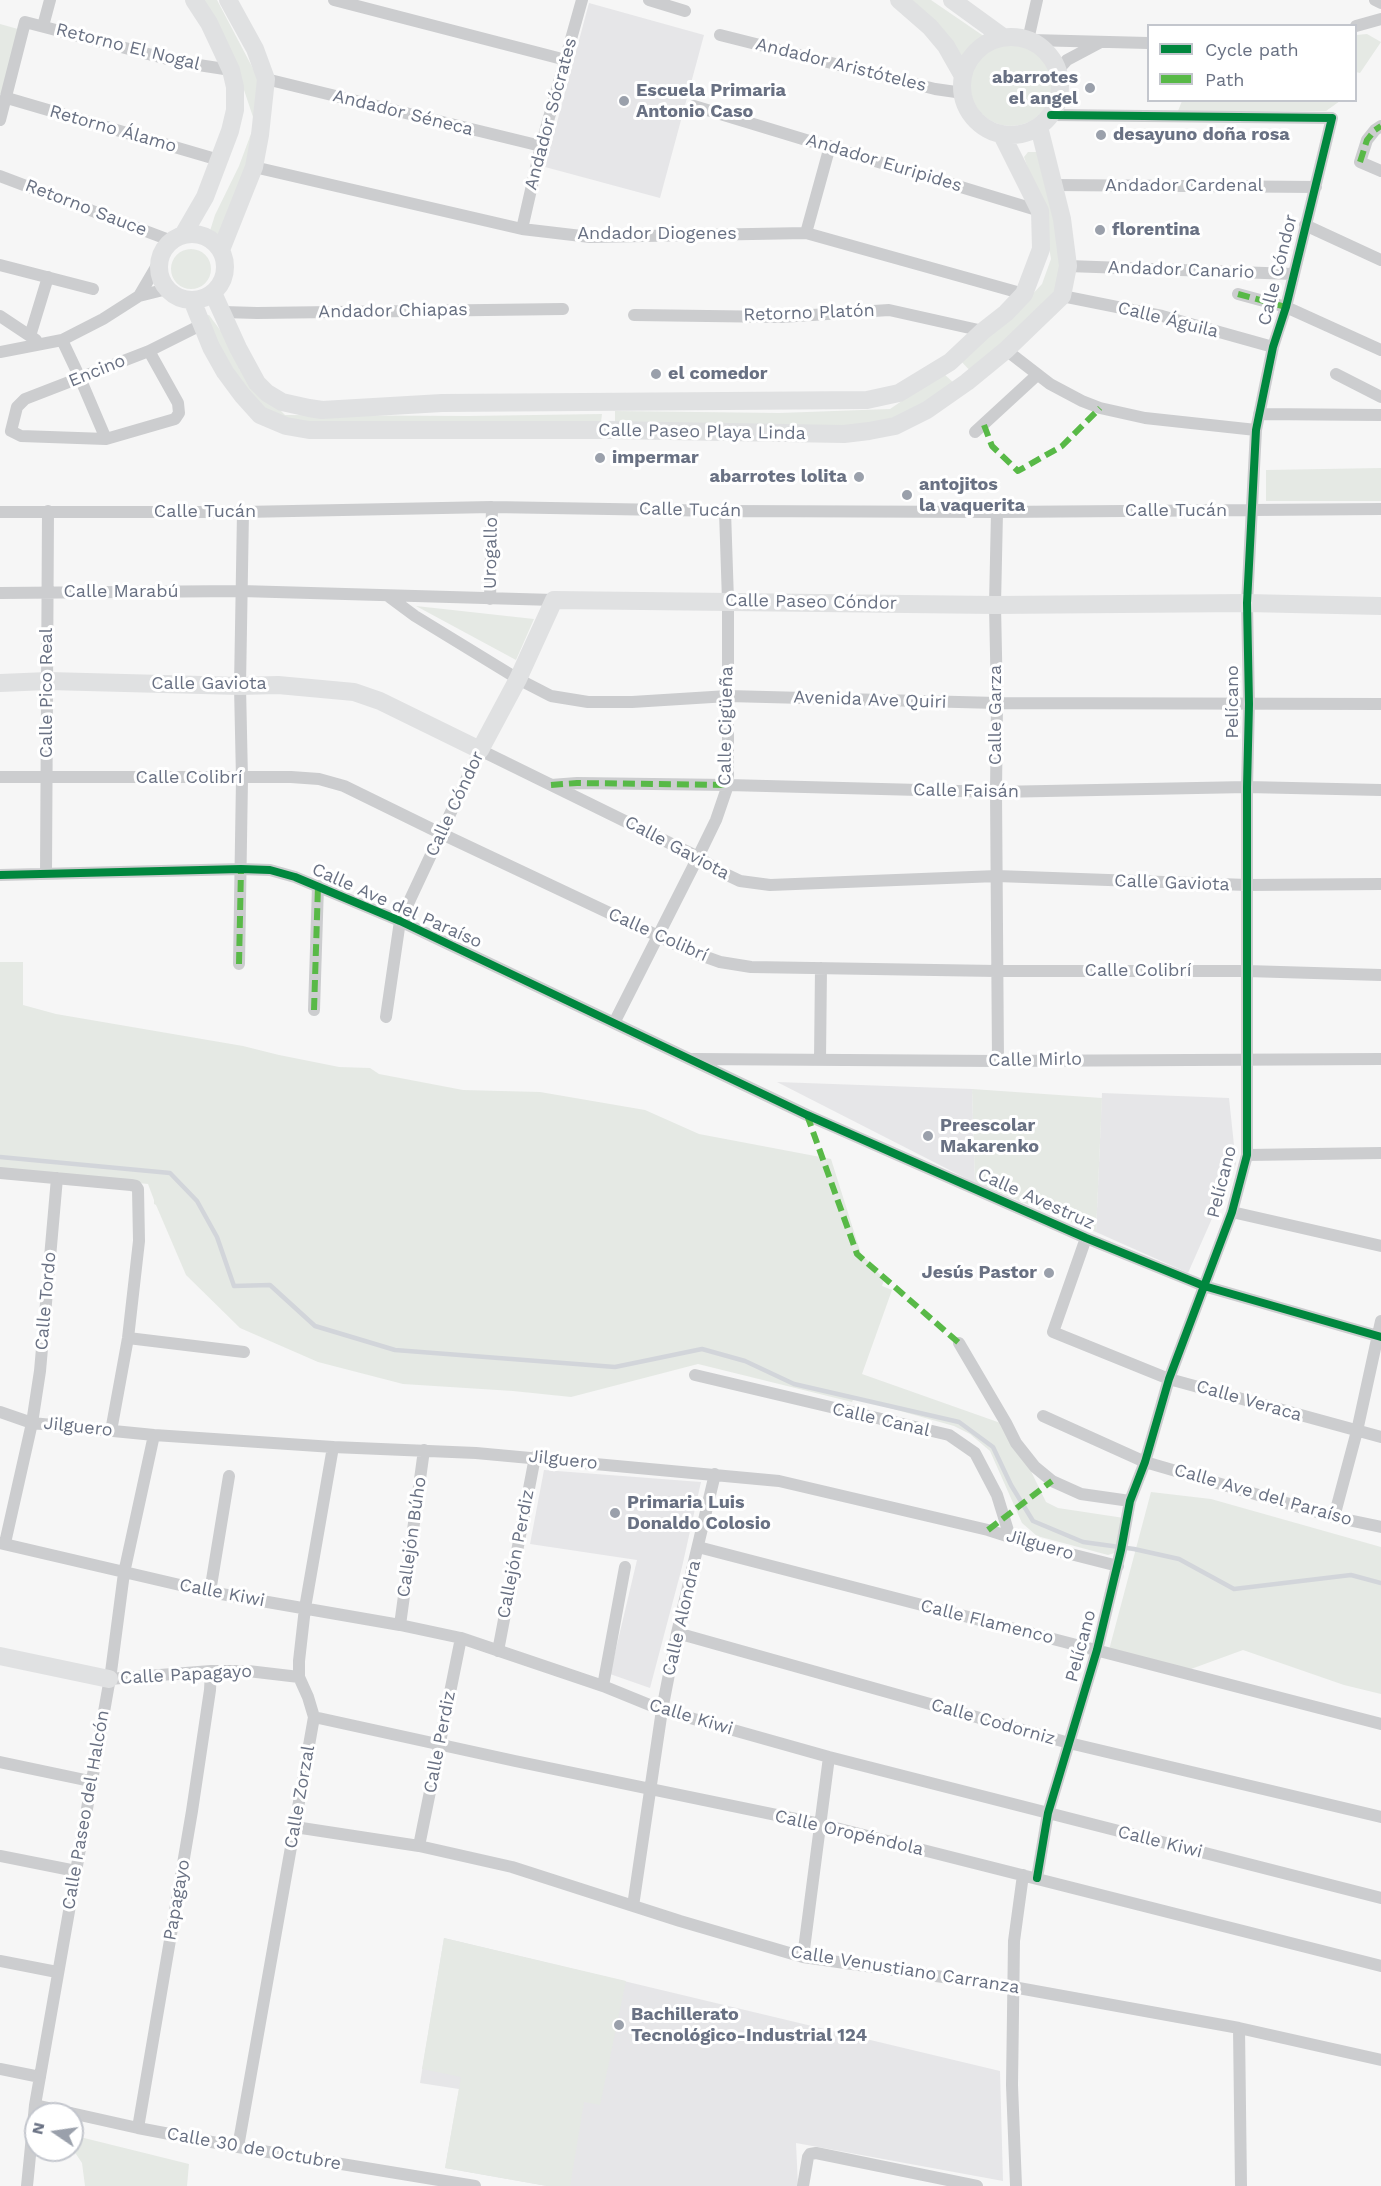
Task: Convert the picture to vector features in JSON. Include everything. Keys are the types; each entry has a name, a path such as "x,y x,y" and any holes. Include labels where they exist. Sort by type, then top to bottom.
{"street":[{"path":"43,26 50,0"},
{"path":"139,296 159,262 163,250 177,238 205,197 230,131 235,110 231,70 209,23 194,0"},
{"path":"221,250 254,167 262,126 266,79 255,49 228,0"},
{"path":"334,0 566,60"},
{"name":"Andador Sócrates","path":"522,229 541,146 582,0"},
{"path":"649,0 685,11"},
{"path":"899,0 930,27 946,46 963,85 966,105 972,116 991,131 1002,135 1021,134 1045,121 1056,108 1061,89 1058,70 1052,57 1043,47 1030,40"},
{"path":"952,0 1003,37"},
{"path":"1030,40 1037,0"},
{"path":"1375,0 1381,3"},
{"path":"1357,26 1381,19"},
{"name":"Retorno El Nogal","path":"7,98 25,22 179,62 231,70"},
{"name":"Andador Aristóteles","path":"720,35 924,86 963,85"},
{"path":"963,85 968,62 977,50 989,41 1003,37 1030,40 1147,43"},
{"path":"1058,70 1067,60 1101,42"},
{"name":"Andador Séneca","path":"266,79 541,146"},
{"path":"0,120 7,98"},
{"name":"Retorno Álamo","path":"7,98 219,160"},
{"name":"Andador Euripides","path":"694,106 1040,211"},
{"name":"Calle Cóndor","path":"1045,121 1332,118 1286,307 1273,347 1256,430"},
{"path":"1045,121 1053,185 1062,219 1068,266 1062,296"},
{"path":"1381,126 1367,140 1360,162 1381,171"},
{"name":"Calle Paseo Playa Linda","path":"213,292 238,348 257,383 275,399 292,405 322,410 442,403 867,400 899,393 950,362 1006,313 1024,294 1041,249 1040,211 1002,135"},
{"path":"806,233 830,146"},
{"name":"Andador Diogenes","path":"254,167 522,229 590,237 806,233 1024,294"},
{"name":"Retorno Sauce","path":"0,176 177,238"},
{"name":"Andador Cardenal","path":"1053,185 1316,187"},
{"path":"1305,225 1381,260"},
{"path":"159,262 160,276 167,289 178,297 192,300 203,298 213,292 222,280 225,265 221,250 214,242 205,236 194,234 177,238"},
{"path":"0,265 93,289"},
{"name":"Andador Canario","path":"1068,266 1293,274"},
{"path":"30,336 48,277"},
{"path":"0,352 62,340 103,319 139,296 167,289"},
{"path":"1238,294 1286,307 1381,350"},
{"name":"Calle Paseo Playa Linda","path":"192,300 201,326 225,372 242,395 261,415 286,426 309,430 609,430 844,434 895,426 927,410 967,382 1006,350 1062,296"},
{"name":"Calle Águila","path":"1062,296 1162,316 1273,347"},
{"name":"Andador Chiapas","path":"223,312 257,314 562,309"},
{"name":"Retorno Platón","path":"634,315 781,317 888,310 983,331"},
{"path":"0,316 42,344"},
{"name":"Encino","path":"106,439 21,436 11,430 17,407 25,399 148,351 201,326"},
{"path":"62,340 106,439 168,422 175,419 179,413 178,403 148,351"},
{"path":"1006,350 1037,375 1082,402 1144,418 1256,430"},
{"path":"950,362 967,382"},
{"path":"1336,374 1381,397"},
{"path":"975,432 1037,375"},
{"path":"609,402 609,430"},
{"path":"1259,414 1381,415"},
{"name":"Pelícano","path":"1037,1878 1048,1813 1097,1650 1118,1566 1130,1501 1145,1462 1169,1379 1232,1212 1247,1155 1246,787 1249,704 1246,603 1256,430"},
{"name":"Calle Tucán","path":"0,512 243,512 492,507 997,512 1381,509"},
{"name":"Urogallo","path":"490,599 492,507"},
{"name":"Calle Pico Real","path":"46,874 48,511"},
{"name":"Calle Cigüeña","path":"614,1023 716,820 728,785 728,601 725,511"},
{"path":"239,964 243,512"},
{"name":"Calle Garza","path":"997,512 995,605 998,1061"},
{"name":"Calle Paseo Cóndor","path":"241,591 554,600 995,605 1246,603 1381,606"},
{"name":"Calle Marabú","path":"0,593 241,591"},
{"name":"Avenida Ave Quiri","path":"388,596 415,616 518,679 551,696 588,702 728,696 997,703 1381,704"},
{"name":"Calle Cóndor","path":"386,1017 400,921 480,750 518,679 554,600"},
{"name":"Calle Gaviota","path":"0,683 48,681 240,686 278,684 354,692 380,701 698,857 740,881 770,885 997,876 1247,885 1381,884"},
{"name":"Calle Colibrí","path":"0,777 319,779 344,786 692,952 720,962 751,967 996,971 1246,971 1381,975"},
{"name":"Calle Faisán","path":"551,785 577,783 728,785 996,792 1246,787 1381,790"},
{"name":"Calle Ave del Paraíso","path":"0,875 270,870 318,886 400,921 689,1059"},
{"path":"314,1010 318,886"},
{"path":"820,1060 822,968"},
{"name":"Calle Mirlo","path":"689,1059 998,1061 1381,1059"},
{"name":"Calle Avestruz","path":"689,1059 807,1115 1086,1238 1204,1286 1379,1337"},
{"path":"1247,1155 1381,1153"},
{"path":"0,1173 136,1186 138,1189 139,1241 128,1338 111,1431"},
{"name":"Calle Tordo","path":"3,1543 32,1423 40,1371 57,1178"},
{"path":"1232,1212 1381,1246"},
{"name":"Calle Veraca","path":"1086,1238 1053,1332 1169,1379 1381,1437"},
{"path":"1334,1517 1357,1431 1381,1321"},
{"path":"128,1338 244,1352"},
{"path":"959,1343 1017,1443 1035,1467 1052,1481 1081,1494 1130,1501"},
{"name":"Calle Canal","path":"694,1375 949,1435 975,1453 997,1495 1010,1537"},
{"name":"Jilguero","path":"0,1412 32,1423 154,1435 333,1448 424,1450 535,1457 779,1481 988,1530 1118,1566"},
{"name":"Calle Ave del Paraíso","path":"1043,1416 1145,1462 1334,1517 1381,1527"},
{"name":"Calle Paseo del Halcón","path":"36,2102 109,1679 124,1573 154,1435"},
{"name":"Calle Zorzal","path":"238,2147 314,1717 299,1677 305,1608 333,1448"},
{"name":"Callejón Búho","path":"400,1625 424,1450"},
{"name":"Callejón Perdiz","path":"498,1651 535,1457"},
{"name":"Calle Alondra","path":"633,1906 662,1710 677,1633 715,1474"},
{"path":"210,1592 229,1476"},
{"name":"Calle Kiwi","path":"3,1543 210,1592 461,1638 603,1686 662,1710 829,1757 1381,1898"},
{"name":"Calle Flamenco","path":"698,1547 1381,1724"},
{"path":"603,1686 625,1567"},
{"name":"Calle Codorniz","path":"677,1633 1069,1743 1381,1817"},
{"name":"Calle Perdiz","path":"419,1846 461,1638"},
{"path":"0,1656 109,1679"},
{"name":"Calle Papagayo","path":"109,1679 211,1671 248,1671 299,1677"},
{"name":"Papagayo","path":"138,2128 192,1811 211,1671"},
{"name":"Calle Oropéndola","path":"314,1717 820,1824 1381,1966"},
{"path":"803,1957 829,1757"},
{"path":"0,1762 90,1781"},
{"name":"Calle Venustiano Carranza","path":"295,1827 419,1846 512,1867 803,1957 1013,1987 1239,2028 1381,2060"},
{"path":"0,1856 76,1871"},
{"path":"1016,2186 1012,2085 1014,1941 1023,1875"},
{"path":"0,1961 57,1972"},
{"path":"1239,2028 1241,2186"},
{"path":"0,2069 40,2077"},
{"name":"Calle 30 de Octubre","path":"84,2116 238,2147 475,2186"},
{"path":"803,2186 807,2161 810,2154 816,2153 976,2186"},
{"name":"Calle Paseo del Halcón","path":"27,2186 29,2162"}],"shaded area":[{"path":"204,0 217,0 259,80 262,113 248,173 220,242 209,234 255,123 232,54"},
{"path":"903,0 931,0 988,39 979,45 963,66"},
{"name":"Escuela Primaria Antonio Caso","path":"589,3 704,35 660,198 545,167"},
{"path":"0,24 18,29 2,94 0,94"},
{"path":"1367,34 1381,42 1360,73 1357,72 1357,35"},
{"path":"1011,44 1027,47 1040,56 1049,69 1052,85 1049,101 1040,114 1027,123 1011,126 995,123 982,114 973,101 970,85 973,69 982,56 995,47"},
{"path":"1182,102 1339,102 1326,111 1178,111"},
{"path":"1028,152 1039,152 1061,223 1062,287 973,374 960,360 1013,315 1042,284 1051,259 1043,211 1024,157"},
{"path":"191,249 205,255 211,269 205,283 191,289 177,283 171,269 177,255"},
{"path":"209,315 229,342 240,370 285,415 602,414 601,422 313,428 264,415 233,378 201,317"},
{"path":"943,373 956,385 906,417 870,426 615,429 615,411 779,413 890,409"},
{"path":"1381,468 1381,501 1266,501 1266,470"},
{"path":"416,606 534,619 516,660"},
{"path":"0,962 23,962 23,1005 56,1014 243,1046 339,1067 370,1068 379,1074 463,1090 540,1092 645,1110 699,1134 831,1159 861,1254 884,1280 882,1286 892,1290 862,1374 1009,1426 1046,1502 1058,1508 1124,1518 1118,1552 1108,1555 1037,1536 1022,1523 990,1451 970,1434 954,1426 854,1398 852,1402 698,1364 571,1397 403,1384 318,1362 240,1328 186,1275 154,1204 148,1184 0,1169"},
{"name":"Preescolar Makarenko","path":"777,1082 972,1089 975,1183"},
{"path":"972,1089 1102,1098 1096,1232 975,1183"},
{"path":"1102,1093 1229,1098 1236,1164 1188,1273 1096,1232"},
{"name":"Primaria Luis Donaldo Colosio","path":"544,1470 701,1482 682,1567 650,1688 610,1674 637,1560 530,1544"},
{"path":"1151,1492 1211,1499 1381,1547 1381,1694 1344,1685 1243,1650 1191,1669 1109,1650"},
{"name":"Bachillerato Tecnológico-Industrial 124","path":"444,1938 1000,2071 1003,2181 796,2143 798,2186 547,2186 445,2168 459,2089 420,2083"},
{"path":"444,1938 626,1981 600,2105 584,2102 570,2186 547,2186 445,2168 461,2077 422,2069"},
{"path":"84,2138 189,2164 187,2186 85,2186 82,2163 84,2162"}],"waterway":[{"path":"0,1157 170,1173 197,1201 217,1237 234,1286 270,1285 315,1326 395,1350 615,1367 702,1349 745,1361 794,1384 959,1422 993,1447 1011,1485 1033,1521 1083,1542 1134,1549 1179,1559 1234,1589 1351,1575 1381,1583"}],"marked path":[{"path":"1360,162 1367,140 1381,126"},
{"path":"1238,294 1286,307"},
{"path":"984,425 992,446 1018,471 1062,446 1100,408"},
{"path":"551,785 577,783 728,785"},
{"path":"239,964 241,869"},
{"path":"314,1010 318,886"},
{"path":"807,1115 857,1254 959,1343"},
{"path":"988,1530 1052,1481"}],"cycle path":[{"path":"1037,1878 1048,1813 1097,1650 1121,1550 1130,1501 1145,1462 1169,1379 1232,1212 1247,1155 1249,704 1247,603 1256,430 1273,347 1286,307 1332,118 1051,115"},
{"path":"0,875 241,869 270,870 295,877 400,921 807,1115 1086,1238 1204,1286 1381,1337"}],"place":[{"name":"abarrotes el angel","path":"1090,88"},
{"name":"Escuela Primaria Antonio Caso","path":"624,101"},
{"name":"desayuno doña rosa","path":"1101,135"},
{"name":"florentina","path":"1100,230"},
{"name":"el comedor","path":"656,374"},
{"name":"impermar","path":"600,458"},
{"name":"abarrotes lolita","path":"859,477"},
{"name":"antojitos la vaquerita","path":"907,495"},
{"name":"Preescolar Makarenko","path":"928,1136"},
{"name":"Jesús Pastor","path":"1049,1273"},
{"name":"Primaria Luis Donaldo Colosio","path":"615,1513"},
{"name":"Bachillerato Tecnológico-Industrial 124","path":"619,2025"}]}
